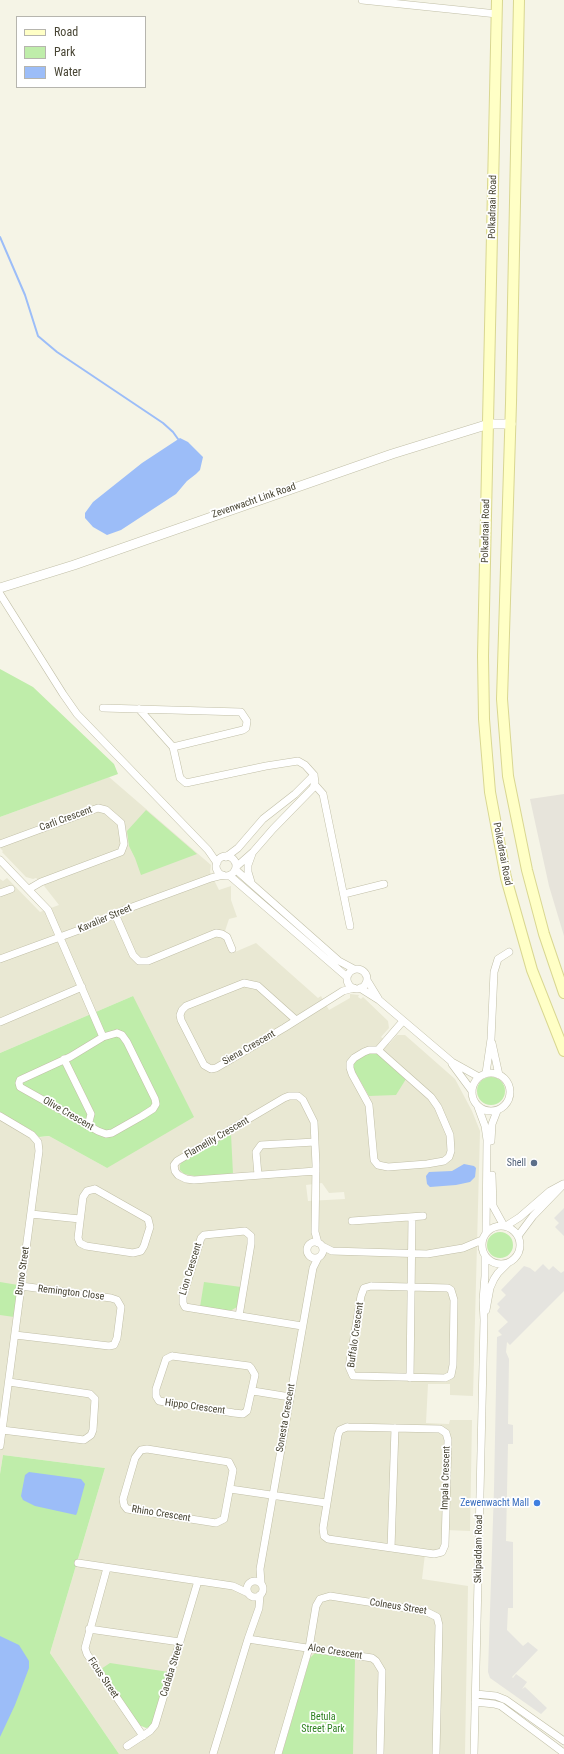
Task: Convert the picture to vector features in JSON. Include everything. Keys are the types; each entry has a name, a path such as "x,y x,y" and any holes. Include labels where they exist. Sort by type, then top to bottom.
{"main road":[{"name":"Polkadraai Road","path":"497,0 489,424 482,685 486,752 490,792 506,878 515,914 532,970 564,1051"},
{"name":"Polkadraai Road","path":"519,0 511,424 502,699 508,776 527,870 544,934 564,993"}],"street":[{"path":"362,0 497,14"},
{"name":"Zevenwacht Link Road","path":"0,588 74,565 392,454 489,424 511,424"},
{"path":"0,594 67,701 77,714 208,850 217,866 357,988 379,1000 452,1062 472,1091 474,1101 478,1106 485,1126 487,1140 486,1232"},
{"path":"103,708 241,712 246,720 246,728 243,730 173,747"},
{"path":"139,710 173,747 180,778 186,783 266,766 298,762 305,765 314,775 315,785 323,794 350,926"},
{"path":"211,878 224,856 238,848 263,819 295,794 314,775"},
{"path":"227,876 253,852 315,785"},
{"name":"Carli Crescent","path":"0,844 98,808 106,810 121,823 124,844 121,852 41,882 29,889"},
{"path":"208,850 233,860 236,869 293,918 339,961 354,969 364,972 379,1000"},
{"path":"253,852 248,865 248,872 253,885"},
{"path":"0,860 48,910 103,1037"},
{"name":"Kavalier Street","path":"0,959 211,878 227,876"},
{"path":"344,894 384,884"},
{"path":"0,892 11,889"},
{"path":"115,914 133,956 139,962 148,962 216,933 227,937 232,949"},
{"path":"472,1091 474,1082 483,1075 491,1039 494,972 498,959 509,952"},
{"path":"343,991 347,979 354,969"},
{"path":"357,988 367,980"},
{"name":"Siena Crescent","path":"296,1020 258,986 244,983 186,1006 180,1015 181,1020 204,1065 211,1069 216,1068 296,1020 343,991 357,988"},
{"path":"0,1022 82,987"},
{"path":"378,1050 431,1097 438,1107 450,1135 451,1151 449,1157 444,1161 388,1167 378,1165 374,1160 369,1105 349,1066 351,1060 364,1052 369,1050 378,1050 403,1021"},
{"name":"Olive Crescent","path":"117,1033 127,1042 156,1104 153,1109 112,1133 106,1134 88,1126 20,1087 20,1080 64,1060 103,1037 117,1033"},
{"path":"478,1106 487,1111 497,1111 505,1105 509,1099 510,1092 507,1082 499,1075 491,1039"},
{"path":"64,1060 90,1114 88,1126"},
{"path":"452,1062 483,1075 499,1075"},
{"name":"Flamelily Crescent","path":"289,1096 298,1096 303,1100 314,1122 316,1171 194,1180 178,1175 175,1171 174,1165 177,1161 289,1096"},
{"path":"463,1248 475,1249 484,1254 489,1260 499,1264 509,1262 516,1257 519,1251 520,1244 518,1236 512,1229 505,1226 495,1211 492,1197 491,1132 497,1111"},
{"name":"Bruno Street","path":"0,1116 32,1135 39,1145 0,1446"},
{"path":"258,1175 256,1152 261,1146 315,1142"},
{"path":"316,1171 317,1244 323,1249 320,1256"},
{"path":"484,1254 482,1240 486,1232 491,1228 505,1226 520,1217 550,1191 564,1184"},
{"path":"518,1236 532,1216 554,1196 564,1184"},
{"path":"95,1189 145,1217 149,1221 150,1227 143,1249 133,1253 82,1245 78,1238 80,1219 84,1194 95,1189"},
{"path":"31,1214 80,1219"},
{"path":"352,1221 423,1216"},
{"path":"410,1378 412,1217"},
{"name":"Lion Crescent","path":"239,1316 252,1244 251,1236 245,1231 204,1235 201,1238 183,1296 184,1305 188,1308 302,1326"},
{"path":"332,1250 320,1256 310,1256 307,1253 307,1248 317,1244 332,1250 437,1253 463,1248 482,1240"},
{"name":"Skilpaddam Road","path":"474,1754 484,1320 483,1300 485,1276 484,1254"},
{"name":"Sonesta Crescent","path":"254,1583 260,1569 290,1398 312,1268 310,1256"},
{"name":"Sonesta Crescent","path":"312,1268 320,1256"},
{"name":"Skilpaddam Road","path":"484,1320 490,1288 498,1273 509,1262"},
{"name":"Remington Close","path":"15,1335 109,1346 114,1345 118,1338 121,1307 117,1300 21,1286"},
{"name":"Buffalo Crescent","path":"371,1286 411,1288 448,1288 454,1295 451,1375 445,1378 353,1376 349,1367 361,1296 364,1288 371,1286"},
{"name":"Hippo Crescent","path":"172,1356 249,1366 254,1370 255,1375 253,1391 249,1409 247,1412 242,1414 162,1403 156,1396 156,1389 166,1359 172,1356"},
{"path":"2,1430 84,1440 91,1435 93,1430 95,1399 90,1394 8,1382"},
{"path":"253,1391 290,1398"},
{"name":"Impala Crescent","path":"347,1427 395,1428 440,1429 447,1436 444,1548 442,1552 438,1554 325,1538 322,1532 333,1458 340,1430 347,1427"},
{"path":"392,1548 395,1428"},
{"name":"Rhino Crescent","path":"147,1449 227,1460 233,1467 230,1489 224,1519 218,1523 130,1510 125,1508 123,1502 135,1458 141,1450 147,1449"},
{"path":"230,1489 273,1494 326,1504"},
{"path":"78,1563 233,1586 254,1583 263,1589 260,1595 259,1608 256,1611 213,1754"},
{"name":"Ficus Street","path":"107,1568 85,1644 87,1654 143,1736"},
{"name":"Cadaba Street","path":"127,1746 143,1736 155,1724 198,1581"},
{"path":"254,1583 250,1595 256,1611"},
{"path":"233,1586 250,1595 260,1595"},
{"name":"Colneus Street","path":"309,1648 316,1606 320,1599 326,1596 425,1611 435,1615 439,1625 436,1754"},
{"path":"89,1629 180,1642"},
{"name":"Aloe Crescent","path":"248,1639 372,1658 379,1663 382,1671 380,1754"},
{"path":"278,1754 309,1648"},
{"path":"476,1694 496,1696 506,1700 564,1741"},
{"path":"475,1702 501,1706 564,1753"}],"shaded area":[{"path":"109,777 211,865 210,872 219,890 231,886 231,900 237,917 229,919 224,934 229,939 235,952 256,943 318,998 321,996 329,1010 350,998 350,994 359,995 358,997 361,999 363,997 388,1021 389,1028 381,1037 389,1044 397,1035 405,1035 455,1079 472,1111 480,1131 473,1396 450,1395 450,1384 428,1384 426,1423 449,1424 450,1420 472,1420 470,1531 446,1530 445,1548 425,1554 422,1579 468,1586 465,1754 119,1754 50,1653 105,1468 3,1455 0,1474 0,1116 36,1138 49,1136 107,1168 133,996 0,1053 0,879 3,881 7,878 40,912 59,905 41,882 36,878 33,879 26,877 2,852 3,851 0,848 0,817","holes":["322,1183 329,1193 344,1192 345,1199 308,1201 306,1185","316,1232 322,1245 332,1250 317,1258 312,1267 307,1248","101,1669 154,1728 142,1736"]},
{"path":"564,794 564,936 549,886 530,799"},
{"path":"564,1208 564,1236 555,1227 559,1223 554,1218"},
{"path":"543,1264 549,1270 553,1266 561,1273 564,1271 564,1291 510,1345 507,1342 506,1352 509,1359 508,1424 513,1425 513,1444 508,1444 506,1541 513,1542 513,1608 508,1608 507,1630 523,1646 528,1642 538,1650 512,1677 513,1678 516,1674 527,1682 522,1689 525,1687 547,1708 541,1714 490,1678 488,1672 497,1337 502,1335 498,1331 508,1322 497,1311 500,1307 497,1304 506,1295 501,1290 524,1266 535,1272"}],"green space":[{"path":"0,669 33,687 114,764 118,774 0,817"},
{"path":"146,810 197,854 141,875 129,846 127,831"},
{"path":"133,996 194,1117 107,1168 49,1136 39,1137 33,1131 0,1113 0,1053"},
{"path":"368,1053 378,1054 406,1079 396,1095 369,1096 354,1070 353,1065 355,1061"},
{"path":"491,1077 501,1081 505,1091 501,1101 491,1105 481,1101 477,1091 481,1081"},
{"path":"231,1134 233,1174 195,1176 184,1174 180,1170 180,1165 182,1162"},
{"path":"500,1232 509,1236 513,1245 509,1254 500,1258 491,1254 487,1245 491,1236"},
{"path":"0,1282 18,1285 14,1317 0,1315"},
{"path":"204,1282 241,1287 237,1307 230,1311 200,1307"},
{"path":"3,1455 105,1468 50,1653 119,1754 0,1754 0,1474"},
{"name":"Betula Street Park","path":"319,1653 355,1659 353,1754 282,1754 310,1658 314,1654"},
{"path":"110,1663 169,1672 153,1724 150,1727 146,1728 139,1725 101,1669"}],"water":[{"path":"180,438 188,442 203,457 200,470 187,481 176,494 121,530 107,535 93,527 85,518 85,513 93,502 142,463"},
{"path":"464,1164 474,1166 476,1168 475,1177 470,1182 456,1185 430,1187 427,1184 426,1176 429,1172 452,1171"},
{"path":"29,1472 81,1479 85,1484 76,1515 35,1506 23,1500 21,1496 25,1475"},
{"path":"0,1636 19,1645 29,1661 29,1668 15,1705 0,1737"}],"waterway":[{"path":"0,237 25,295 38,336 57,352 163,423 178,439"}],"place":[{"name":"Shell","path":"534,1163"},
{"name":"Zewenwacht Mall","path":"537,1503"}]}
